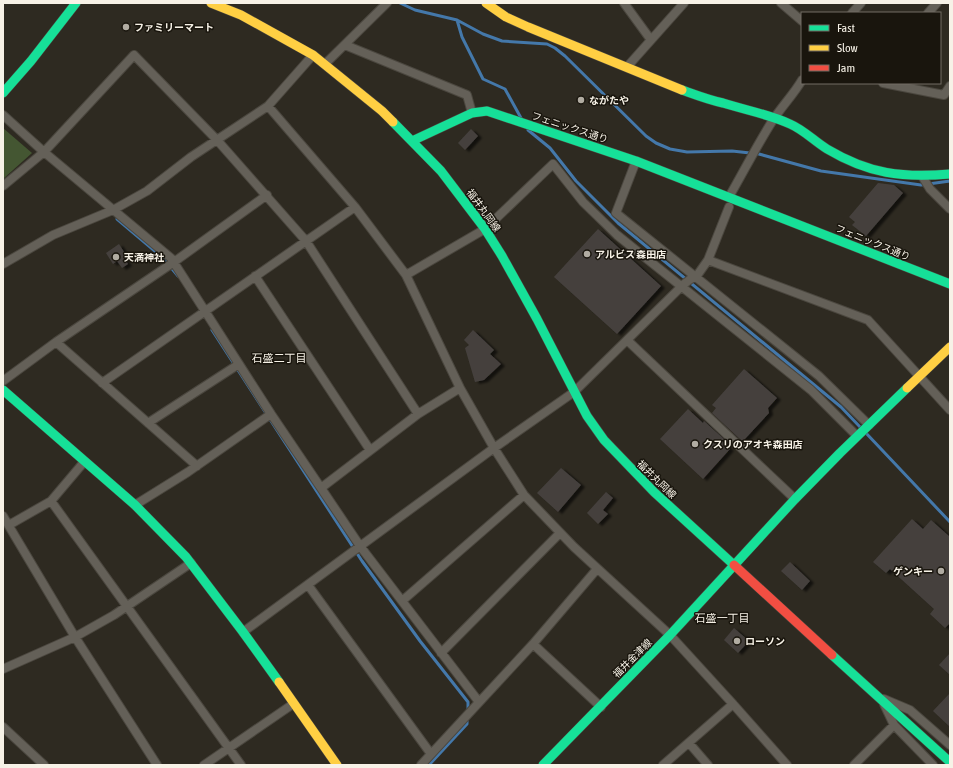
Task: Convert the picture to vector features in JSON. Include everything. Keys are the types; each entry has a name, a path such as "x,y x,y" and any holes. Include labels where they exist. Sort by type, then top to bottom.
{"street":[{"path":"3,93 31,61 76,3"},
{"path":"211,3 242,15 313,55 382,111 412,141"},
{"path":"325,64 387,3"},
{"path":"486,3 511,21 627,67 675,88 793,125 821,145 858,165 882,172 907,176 950,174"},
{"path":"624,3 651,40"},
{"path":"627,67 684,3"},
{"path":"781,3 801,20"},
{"path":"853,12 861,3"},
{"path":"929,12 937,3"},
{"path":"345,45 467,95 472,113"},
{"path":"3,186 44,152 134,55 217,140 306,241 418,414"},
{"path":"3,264 53,235 113,210 147,191 217,140 268,106 313,55"},
{"path":"729,197 774,118 801,82"},
{"path":"888,84 944,96 950,86"},
{"path":"268,106 355,207 406,275 460,388 494,448 524,495 597,569 670,635 786,765"},
{"name":"フェニックス通り","path":"412,141 472,113 487,111 636,161 950,284"},
{"path":"3,115 44,152 171,258 271,414 360,546 479,702"},
{"name":"福井丸岡線","path":"412,141 441,171 485,229 502,256 537,319 587,416 604,440 654,492 950,762"},
{"path":"636,161 616,213 694,278 819,376 869,425"},
{"path":"406,275 485,229 553,164 583,202 617,235 683,285 810,390 857,436"},
{"path":"922,176 930,189 950,209"},
{"path":"3,381 56,342 174,262 267,195"},
{"path":"102,383 355,207"},
{"path":"243,632 494,448 574,392 683,285 694,278 708,260 729,207"},
{"path":"708,260 868,320 950,410"},
{"path":"255,276 370,450"},
{"path":"627,340 795,499"},
{"path":"56,342 197,466"},
{"path":"734,565 795,499 857,436 950,346"},
{"path":"148,423 239,364"},
{"path":"321,488 418,414 460,388"},
{"path":"3,390 135,505 191,563 243,632 337,765"},
{"path":"135,505 197,466 271,414"},
{"path":"9,525 51,501 84,462"},
{"path":"402,601 524,495"},
{"path":"51,501 241,765"},
{"path":"3,516 75,637 157,765"},
{"path":"441,653 560,533"},
{"path":"3,670 75,637 114,615 191,563"},
{"name":"福井金津線","path":"543,765 670,635 734,565"},
{"path":"421,765 533,644 597,569"},
{"path":"308,584 431,754"},
{"path":"533,644 601,707"},
{"path":"881,698 894,725 933,765"},
{"path":"881,698 910,710 950,745"},
{"path":"204,765 228,747 293,704"},
{"path":"663,765 733,704"},
{"path":"854,765 894,725"},
{"path":"3,727 44,765"},
{"path":"689,742 708,765"}],"green space":[{"path":"3,128 32,153 3,179"}],"building":[{"path":"471,129 478,136 465,150 458,143"},
{"path":"878,183 894,185 903,193 866,236 852,225 855,222 849,217"},
{"path":"598,229 661,286 617,334 554,277"},
{"path":"119,244 126,255 123,257 128,264 122,268 117,261 113,264 106,253"},
{"path":"473,330 494,350 490,354 501,364 484,380 475,382 465,348 469,345 464,340"},
{"path":"744,369 777,398 768,408 769,413 744,440 741,440 712,413 716,408 712,405"},
{"name":"クスリのアオキ森田店","path":"688,409 725,440 721,440 730,449 703,479 660,439"},
{"path":"561,468 581,485 558,512 537,493"},
{"path":"606,492 613,498 603,510 608,514 598,524 587,513"},
{"path":"912,519 923,529 931,520 950,537 950,623 945,628 930,614 934,609 890,569 886,573 873,562"},
{"path":"790,562 810,581 802,590 781,571"},
{"path":"734,628 749,641 738,653 724,640"},
{"path":"950,653 950,675 939,665"},
{"path":"950,693 950,727 933,711"}],"waterway":[{"path":"400,3 415,10 457,20 483,34 502,41 547,44 555,48 565,56 646,136 656,143 670,149 687,152 732,151 759,154 821,171 921,185 950,181"},
{"path":"457,20 462,37 483,79 505,89 521,118"},
{"path":"528,130 550,148 576,181 618,223 841,407 861,428"},
{"path":"117,219 163,258 178,276"},
{"path":"212,330 362,561 420,641 468,702 468,711"},
{"path":"865,432 950,522"},
{"path":"429,765 467,724 467,719"}],"traffic: fast":[{"path":"3,93 31,61 76,3"},
{"path":"682,90 790,124 800,129 827,149 857,164 872,169 916,175 950,174"},
{"path":"412,141 472,113 487,111 636,161 950,284"},
{"path":"393,122 441,171 485,229 502,256 537,319 587,416 604,440 654,492 734,565"},
{"path":"543,765 670,635 795,499 907,388"},
{"path":"3,390 135,505 186,557 279,682"},
{"path":"832,655 950,762"}],"traffic: slow":[{"path":"211,3 241,15 313,55 382,111 393,122"},
{"path":"486,3 506,17 528,27 682,90"},
{"path":"907,388 950,347"},
{"path":"279,682 337,765"}],"traffic: jam":[{"path":"734,565 832,655"}],"place":[{"name":"ファミリーマート","path":"126,27"},
{"name":"ながたや","path":"581,100"},
{"name":"アルビス 森田店","path":"587,254"},
{"name":"天満神社","path":"116,257"},
{"name":"クスリのアオキ森田店","path":"695,444"},
{"name":"ゲンキー","path":"941,571"},
{"name":"ローソン","path":"737,641"}],"district":[{"name":"石盛二丁目","path":"279,358"},
{"name":"石盛一丁目","path":"722,618"}]}
